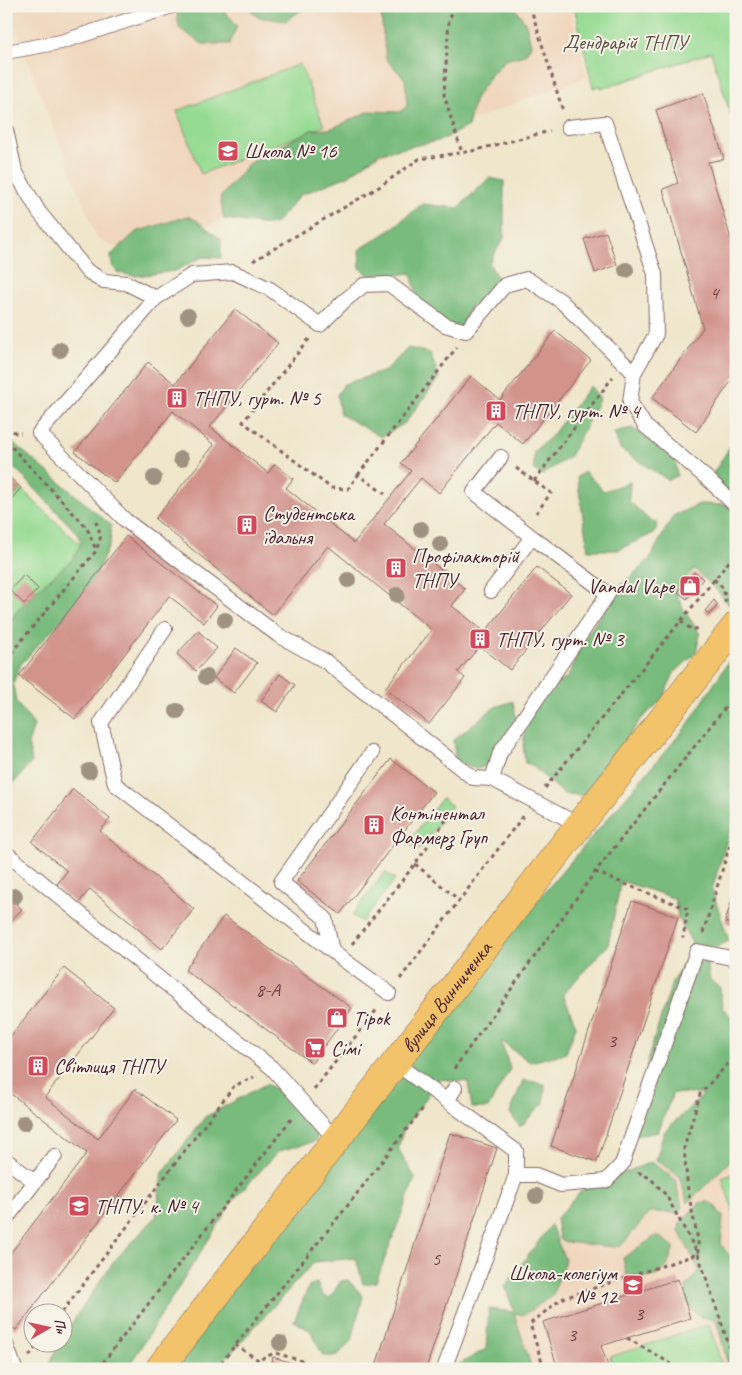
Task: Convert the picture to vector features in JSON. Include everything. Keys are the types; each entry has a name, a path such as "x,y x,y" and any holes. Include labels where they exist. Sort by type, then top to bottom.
{"main road":[{"name":"вулиця Винниченка","path":"159,1369 579,825 736,626"}],"lane":[{"path":"6,52 61,42 172,6"},
{"path":"562,128 605,123 655,274 656,334 634,372 630,402 645,426 709,480 736,506"},
{"path":"6,130 15,171 38,212 87,271 104,281 126,283 156,298"},
{"path":"579,825 492,779 474,778 325,661 278,635 125,520 39,432 156,298 192,275 233,272 270,289 320,325 344,301 364,285 389,284 445,325 466,331 505,285 526,279 560,302 634,372"},
{"path":"492,779 500,753 608,594 474,492 501,457"},
{"path":"491,591 528,534"},
{"path":"165,629 101,723 115,784 336,955 389,993"},
{"path":"336,955 325,918 281,882 372,753"},
{"path":"6,853 272,1068 336,1140"},
{"path":"516,1175 536,1175 560,1185 606,1181 622,1164 697,951 736,959"},
{"path":"395,1064 516,1151 516,1175 444,1369"},
{"path":"447,1102 455,1088"},
{"path":"6,1219 55,1156"},
{"path":"6,1160 35,1182"},
{"path":"6,1344 15,1369"}],"path":[{"path":"455,6 449,20 444,95 462,153"},
{"path":"233,272 379,187 419,159 462,153 562,128 530,6"},
{"path":"320,325 243,422 331,488 348,488 455,353 466,331"},
{"path":"534,480 616,373"},
{"path":"6,441 86,528 96,551"},
{"path":"501,457 551,493 528,534"},
{"path":"358,475 385,494"},
{"path":"6,659 96,551 101,536"},
{"path":"98,1369 389,993 534,801 736,552"},
{"path":"714,579 723,588 726,600"},
{"path":"681,621 692,630 704,626"},
{"path":"216,1369 345,1209 436,1092 594,872 736,694"},
{"path":"336,955 415,864 446,820"},
{"path":"594,872 688,909 683,940 697,951 736,825"},
{"path":"415,864 459,900"},
{"path":"698,1254 698,1240 688,1191 684,1148 700,1094 736,1055"},
{"path":"70,1302 234,1086 272,1068"},
{"path":"650,1178 666,1194 698,1254 736,1366"},
{"path":"544,1369 530,1324 561,1299 698,1254"},
{"path":"627,1338 680,1369"},
{"path":"235,1345 260,1361 264,1357 276,1353 327,1369"}],"shaded area":[{"name":"Школа № 16","path":"6,6 570,6 587,77 518,102 132,256 97,238"},
{"name":"Школа-колегіум № 12","path":"736,1098 736,1369 473,1369 569,1229 609,1221 688,1135"}],"green space":[{"path":"176,6 223,6 226,13 237,25 230,44 202,44 179,28"},
{"path":"247,6 307,6 286,21 257,17"},
{"path":"380,6 514,6 526,24 531,45 525,55 505,60 492,74 475,98 468,126 442,140 380,153 348,176 300,195 276,223 269,225 224,219 220,198 248,164 311,130 330,129 370,111 400,112 407,106 405,79 386,59"},
{"name":"Дендрарій ТНПУ","path":"574,6 736,6 736,132 711,52 601,89 600,85 593,88"},
{"path":"300,64 324,126 201,174 177,111"},
{"path":"489,178 504,181 504,238 489,263 501,284 469,308 462,327 445,325 418,300 411,273 373,278 360,268 359,250 389,231 422,204 458,208"},
{"path":"188,216 221,239 221,258 202,257 175,271 136,276 118,273 112,265 111,255 136,232"},
{"path":"408,348 430,353 439,378 405,423 381,437 340,414 337,395 344,384 385,371"},
{"path":"590,386 600,398 570,456 542,475 534,470 534,451 550,438"},
{"path":"632,428 675,457 677,476 668,480 620,449 614,432"},
{"path":"6,437 111,525 110,544 89,589 21,664 13,683 16,702 34,725 28,744 32,762 12,785 6,782 6,627 17,611 38,589 73,559 81,543 77,533 19,472 6,463"},
{"path":"736,443 736,500 709,480 731,445"},
{"path":"585,472 604,491 630,482 629,501 649,520 658,524 654,533 618,550 588,550 577,477"},
{"path":"21,489 84,548 6,632 6,505"},
{"path":"699,504 731,505 736,510 736,606 732,609 716,589 694,569 675,591 684,610 700,634 696,653 674,673 662,700 640,720 598,781 583,795 564,794 530,764 525,763 523,745 530,700 568,677 583,641 620,586 649,560 673,516"},
{"path":"736,650 736,810 712,890 729,941 699,956 678,917 675,900 621,881 608,945 563,994 576,1026 566,1053 530,1062 501,1041 510,1069 488,1108 472,1108 468,1082 440,1079 404,1128 398,1148 415,1178 376,1282 363,1284 356,1258 314,1262 216,1369 170,1369 428,1028 687,726"},
{"path":"513,701 517,725 504,761 476,769 456,763 453,740 495,707"},
{"path":"442,798 452,806 418,851 408,843"},
{"path":"385,872 395,879 362,922 352,915"},
{"path":"685,961 707,963 710,980 720,987 722,1007 732,1018 732,1056 736,1054 736,1155 688,1203 679,1176 656,1160 664,1132 704,1094 673,1093 658,1132 637,1136 629,1116 645,1089 648,1058 673,980"},
{"path":"523,1080 545,1084 544,1103 520,1127 510,1113"},
{"path":"266,1084 303,1103 318,1128 316,1141 279,1151 234,1199 127,1369 51,1369 50,1363 55,1352 72,1352 72,1323 114,1261 156,1217 162,1174 205,1117"},
{"path":"651,1162 675,1179 682,1207 678,1213 650,1212 621,1246 565,1242 559,1238 556,1219 582,1190"},
{"path":"736,1173 736,1219 722,1178"},
{"path":"708,1202 714,1205 723,1217 721,1245 736,1263 736,1369 729,1369 716,1319 700,1318 686,1301 686,1287 699,1270 679,1231 680,1223 699,1203"},
{"path":"551,1225 565,1260 553,1295 524,1315 514,1313 532,1369 454,1369 486,1349 489,1309 514,1312 505,1286"},
{"path":"657,1235 674,1247 667,1267 656,1276 627,1278 623,1258"},
{"path":"348,1280 363,1296 352,1340 337,1356 323,1356 311,1331 294,1321 309,1286 317,1283 323,1296 330,1298 341,1281"},
{"path":"709,1324 723,1369 613,1369 610,1357"}],"building":[{"path":"703,93 724,159 708,162 736,256 736,374 696,432 652,398 703,328 663,189 678,183 656,110"},
{"path":"606,232 617,265 595,273 584,239"},
{"path":"235,309 278,343 210,427 268,473 275,464 293,479 286,488 354,543 411,471 401,463 471,376 500,400 555,331 591,360 523,444 496,422 439,493 421,478 384,524 465,589 452,606 485,632 537,567 571,594 510,670 480,646 458,672 465,678 429,724 385,688 432,630 328,546 273,615 155,519 214,445 173,411 115,483 75,452 148,362 175,384"},
{"path":"6,474 21,488 6,505"},
{"path":"126,536 217,606 204,623 169,596 75,719 19,676"},
{"name":"Vandal Vape","path":"694,572 703,579 687,599 678,592"},
{"path":"24,575 38,589 24,604 10,590"},
{"path":"714,600 718,605 709,615 705,611"},
{"path":"198,631 217,648 196,671 177,654"},
{"path":"236,648 257,663 234,693 214,678"},
{"path":"280,674 295,685 277,712 261,701"},
{"name":"Контінентал Фармерз Груп","path":"391,759 434,792 340,914 297,881"},
{"path":"73,789 110,819 100,831 194,909 162,949 90,889 77,905 55,887 67,871 32,842"},
{"path":"736,889 736,926 725,922"},
{"path":"6,895 22,909 6,926"},
{"path":"632,901 678,917 597,1162 551,1146"},
{"path":"224,916 352,1008 312,1063 185,970"},
{"path":"64,968 114,1008 45,1097 98,1139 135,1089 176,1120 37,1302 22,1302 22,1322 16,1330 6,1323 6,1259 87,1153 6,1090 6,1042"},
{"path":"450,1133 497,1148 426,1369 375,1369"},
{"path":"678,1279 690,1318 601,1346 609,1369 558,1369 543,1322"},
{"path":"273,1357 308,1368 308,1369 270,1369"}],"place":[{"name":"Школа № 16","path":"228,151"},
{"name":"ТНПУ, гурт. № 5","path":"177,398"},
{"name":"ТНПУ, гурт. № 4","path":"496,411"},
{"name":"Студентська їдальня","path":"247,525"},
{"name":"Профілакторій ТНПУ","path":"396,568"},
{"name":"Vandal Vape","path":"690,586"},
{"name":"ТНПУ, гурт. № 3","path":"480,639"},
{"name":"Контінентал Фармерз Груп","path":"374,825"},
{"name":"Tipok","path":"337,1018"},
{"name":"Сімі","path":"315,1048"},
{"name":"Світлиця ТНПУ","path":"38,1066"},
{"name":"ТНПУ, к. № 4","path":"79,1206"},
{"name":"Школа-колегіум № 12","path":"633,1285"}]}
